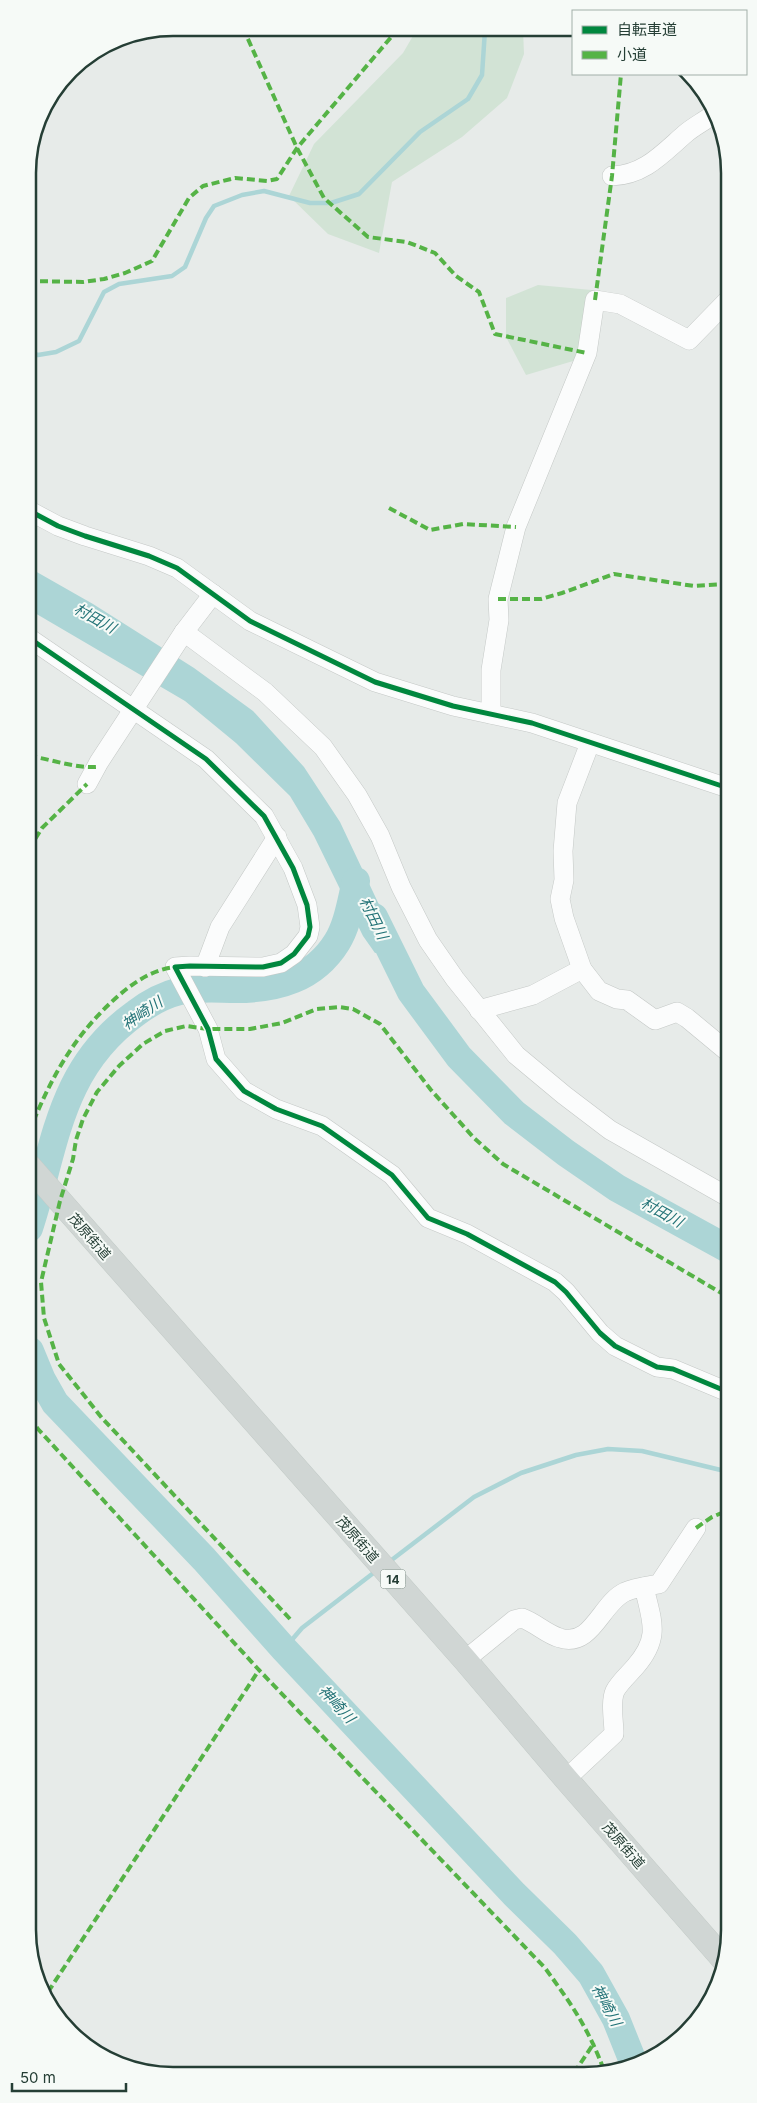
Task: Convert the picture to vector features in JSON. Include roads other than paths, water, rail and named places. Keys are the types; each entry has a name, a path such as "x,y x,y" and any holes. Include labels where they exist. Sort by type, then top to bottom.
{"main road":[{"name":"茂原街道","path":"36,1174 465,1660 718,1954"}],"street":[{"path":"612,176 625,176 651,164 708,118"},
{"path":"491,714 490,670 499,620 498,599 516,527 587,353 595,300 620,304 689,340 721,307"},
{"path":"37,514 67,529 149,556 176,568 250,622 375,682 453,706 532,723 721,786"},
{"path":"87,784 133,709 184,632 213,594"},
{"path":"184,632 265,692 323,747 357,794 380,836 401,887 428,940 454,979 516,1055 610,1130 720,1193"},
{"path":"37,644 206,759 264,816 293,868 307,905 310,927 308,936 294,954 281,962 263,967 175,967 208,1029 216,1060 244,1091 276,1109 322,1126 392,1175 428,1218 467,1234 555,1282 615,1346 657,1367 673,1369 720,1389"},
{"path":"590,743 567,803 562,851 564,880 560,899 564,918 582,969 599,991 616,999 627,1000 655,1020 677,1012 721,1046"},
{"path":"205,967 220,927 277,837"},
{"path":"479,1010 533,995 582,969"},
{"path":"465,1660 514,1620 522,1618 560,1638 578,1637 590,1630 612,1601 625,1591 659,1584 696,1528"},
{"path":"566,1779 614,1734 615,1691 643,1658 653,1636 652,1622 644,1587"}],"water":[{"path":"37,572 93,604 194,668 253,711 304,767 340,822 399,947 375,953 363,936 314,836 290,796 236,743 185,701 37,614"}],"waterway":[{"path":"37,355 56,352 79,341 104,292 119,284 172,276 185,267 206,218 214,206 242,195 264,191 310,203 331,203 359,194 420,132 468,99 482,75 485,36"},
{"name":"神崎川","path":"36,1203 63,1111 75,1084 90,1059 110,1035 146,1006 162,997 180,991 266,987 280,984 306,973 328,955 341,935 347,920 356,881"},
{"name":"村田川","path":"374,917 411,992 459,1057 514,1113 566,1153 617,1188 720,1245"},
{"name":"神崎川","path":"36,1366 55,1403 204,1559 284,1649 514,1894 565,1944 591,1974 616,2019 631,2058"},
{"path":"389,1562 474,1497 521,1473 576,1455 608,1449 642,1451 720,1470"},
{"path":"284,1649 302,1628 376,1571"}]}
